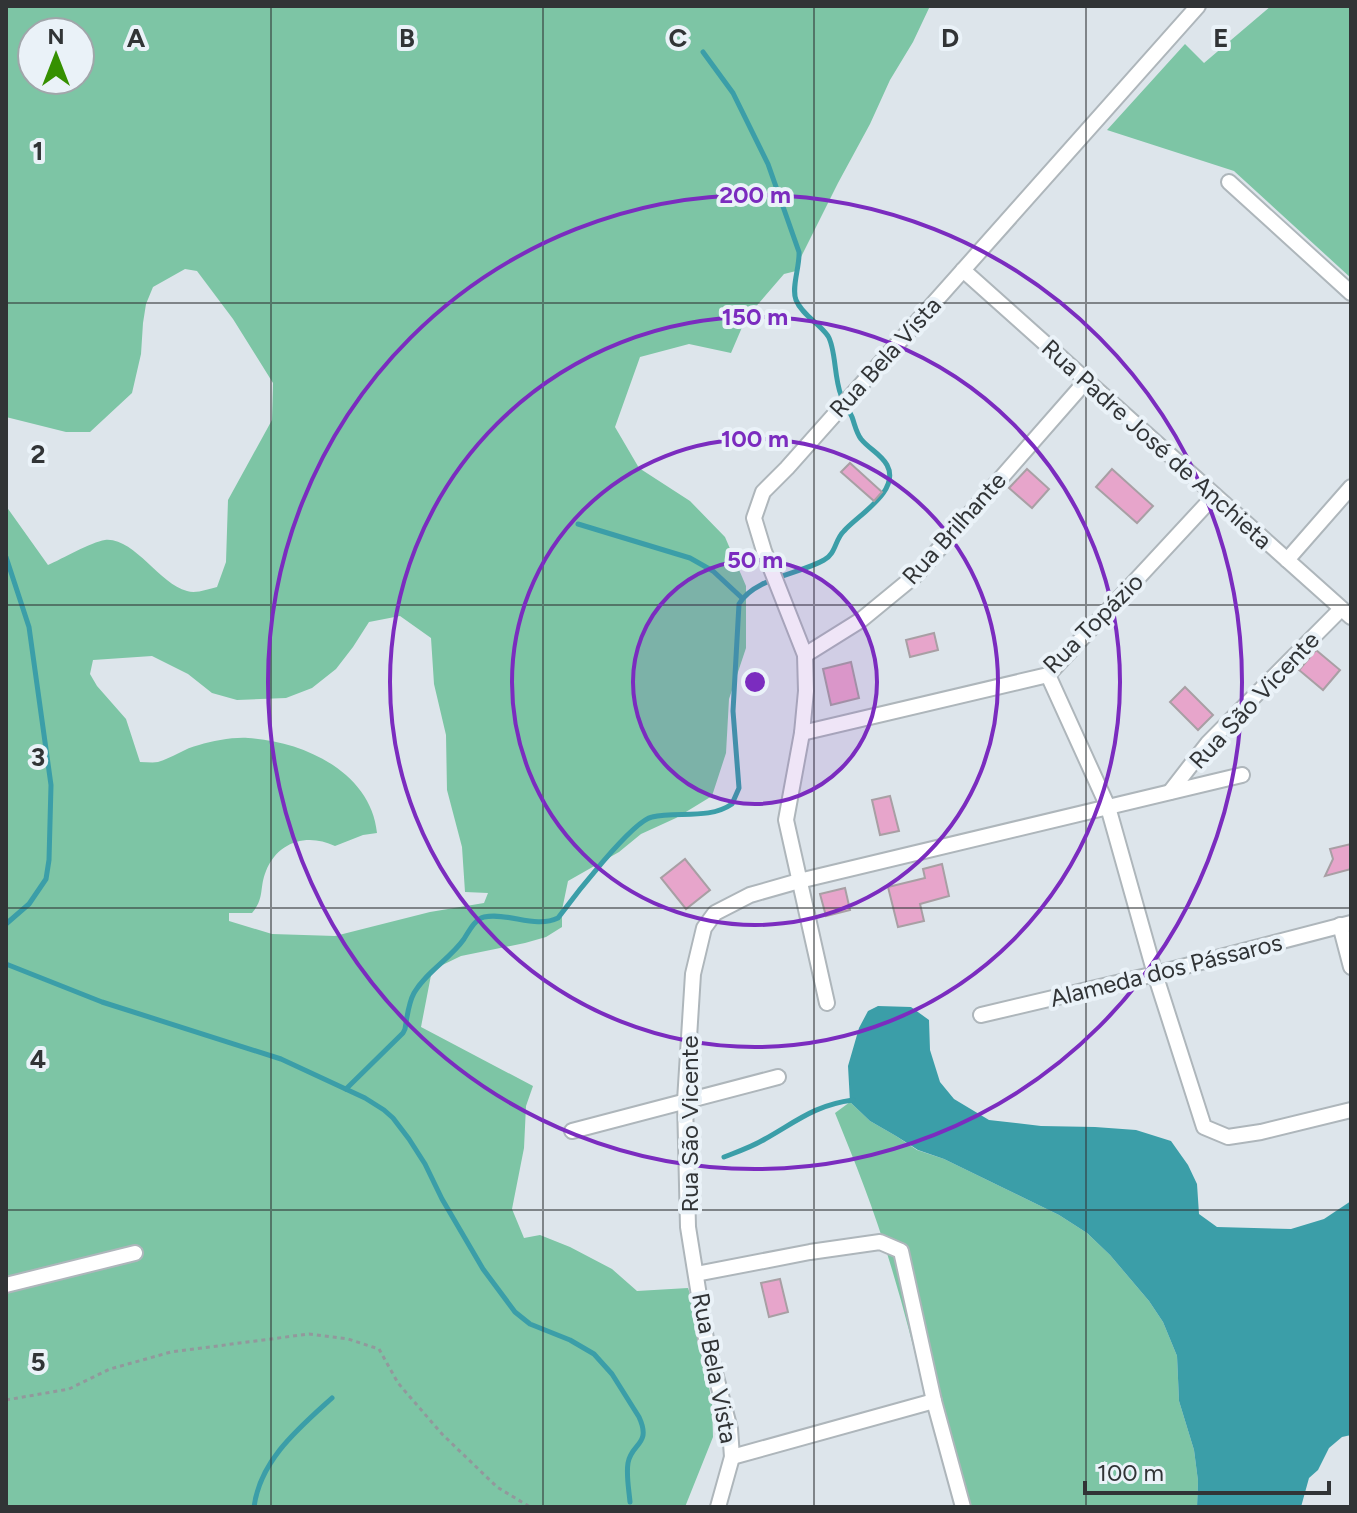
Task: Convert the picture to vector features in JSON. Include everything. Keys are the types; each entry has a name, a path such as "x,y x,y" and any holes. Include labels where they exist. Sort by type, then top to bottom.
{"street":[{"name":"Rua Bela Vista","path":"827,1003 786,820 802,733 805,655 754,518 763,492 1198,6"},
{"path":"1229,182 1351,293"},
{"name":"Rua Padre José de Anchieta","path":"963,270 1346,613"},
{"name":"Rua Brilhante","path":"805,655 861,620 917,574 1086,381"},
{"path":"1287,560 1351,487"},
{"name":"Rua Topázio","path":"802,733 1048,675 1214,496"},
{"name":"Rua São Vicente","path":"1170,792 1208,743 1346,613"},
{"path":"1048,675 1108,807 1155,974 1204,1127 1228,1137 1351,1110"},
{"name":"Rua São Vicente","path":"696,1274 688,1227 685,1101 693,974 704,928 715,913 750,895 799,881 1242,775"},
{"path":"1345,924 1351,967"},
{"name":"Alameda dos Pássaros","path":"981,1015 1155,974 1345,924"},
{"path":"572,1131 778,1077"},
{"path":"696,1274 880,1242 901,1251 934,1401 963,1507"},
{"path":"6,1285 135,1253"},
{"name":"Rua Bela Vista","path":"696,1274 706,1339 730,1429 732,1457 718,1507"},
{"path":"732,1457 934,1401"}],"path":[{"path":"6,1400 69,1389 110,1369 171,1352 309,1334 348,1339 379,1349 398,1383 442,1434 497,1487 530,1507"}],"green space":[{"path":"6,6 930,6 796,271 784,274 746,318 731,353 689,344 640,357 615,427 639,468 690,501 725,537 746,586 746,648 729,699 726,753 712,796 676,818 641,834 619,852 568,881 562,927 546,937 461,956 432,970 421,1027 533,1086 526,1106 524,1148 512,1209 524,1238 540,1235 570,1247 612,1269 637,1291 688,1288 699,1321 699,1338 712,1402 713,1437 685,1507 6,1507 6,506 48,565 99,541 116,541 136,553 177,587 194,592 217,587 226,562 228,500 272,420 273,383 233,319 197,271 185,269 153,287 146,304 141,354 132,393 90,432 66,432 6,417","holes":["400,616 431,638 434,684 446,735 447,790 462,847 465,892 488,893 484,903 430,912 335,936 272,934 229,921 229,913 252,913 259,902 271,861 286,846 304,840 335,846 377,833 372,812 362,793 331,764 311,753 269,740 223,740 194,746 158,762 140,762 126,719 90,674 93,660 152,656 188,674 212,693 237,700 286,698 312,688 336,669 369,622"]},
{"path":"1271,6 1351,6 1351,278 1234,171 1107,130 1185,44 1204,63"},
{"path":"850,1102 870,1121 917,1150 944,1159 1059,1215 1087,1233 1110,1255 1163,1322 1177,1356 1179,1401 1194,1450 1197,1507 956,1507 884,1244 835,1113"}],"water":[{"path":"878,1006 911,1007 929,1020 930,1050 940,1082 954,1099 989,1120 1041,1126 1136,1130 1171,1141 1197,1184 1199,1214 1217,1227 1291,1229 1324,1219 1351,1201 1351,1435 1342,1437 1329,1448 1318,1470 1309,1478 1301,1507 1197,1507 1194,1450 1179,1401 1177,1356 1163,1322 1110,1255 1087,1233 1059,1215 944,1159 918,1150 870,1121 850,1102 848,1066 859,1028 868,1011"}],"building":[{"path":"850,463 882,492 874,501 841,472"},
{"path":"1027,469 1049,489 1032,508 1009,488"},
{"path":"1112,469 1153,506 1137,523 1096,487"},
{"path":"934,633 938,650 910,657 906,640"},
{"path":"1316,650 1340,670 1323,690 1299,670"},
{"path":"851,662 859,698 831,705 823,669"},
{"path":"1185,687 1213,715 1198,730 1170,702"},
{"path":"890,796 899,831 880,835 872,800"},
{"path":"1351,844 1351,869 1325,876 1333,859 1330,849"},
{"path":"685,859 710,890 686,909 661,878"},
{"path":"942,864 949,896 920,904 924,921 898,927 888,887 925,878 923,869"},
{"path":"845,888 850,910 826,916 820,894"},
{"path":"780,1279 788,1312 769,1317 761,1283"}],"waterway":[{"path":"346,1089 403,1033 414,993 478,920 493,916 540,922 558,918 603,862 643,822 662,815 713,812 732,804 739,788 733,711 739,604 746,595 766,582 828,557 841,534 876,502 888,484 890,475 887,465 861,439 841,395 828,336 796,300 794,289 799,252 768,164 733,93 703,52"},
{"path":"578,524 690,558 713,571 742,598"},
{"path":"6,557 29,627 51,785 46,879 29,904 6,924"},
{"path":"6,964 102,1002 281,1059 384,1110 409,1139 483,1269 515,1312 530,1324 570,1340 594,1354 612,1374 639,1417 642,1439 630,1456 627,1468 630,1502"},
{"path":"724,1157 817,1110 853,1100"},
{"path":"254,1507 264,1474 283,1446 332,1398"}]}
